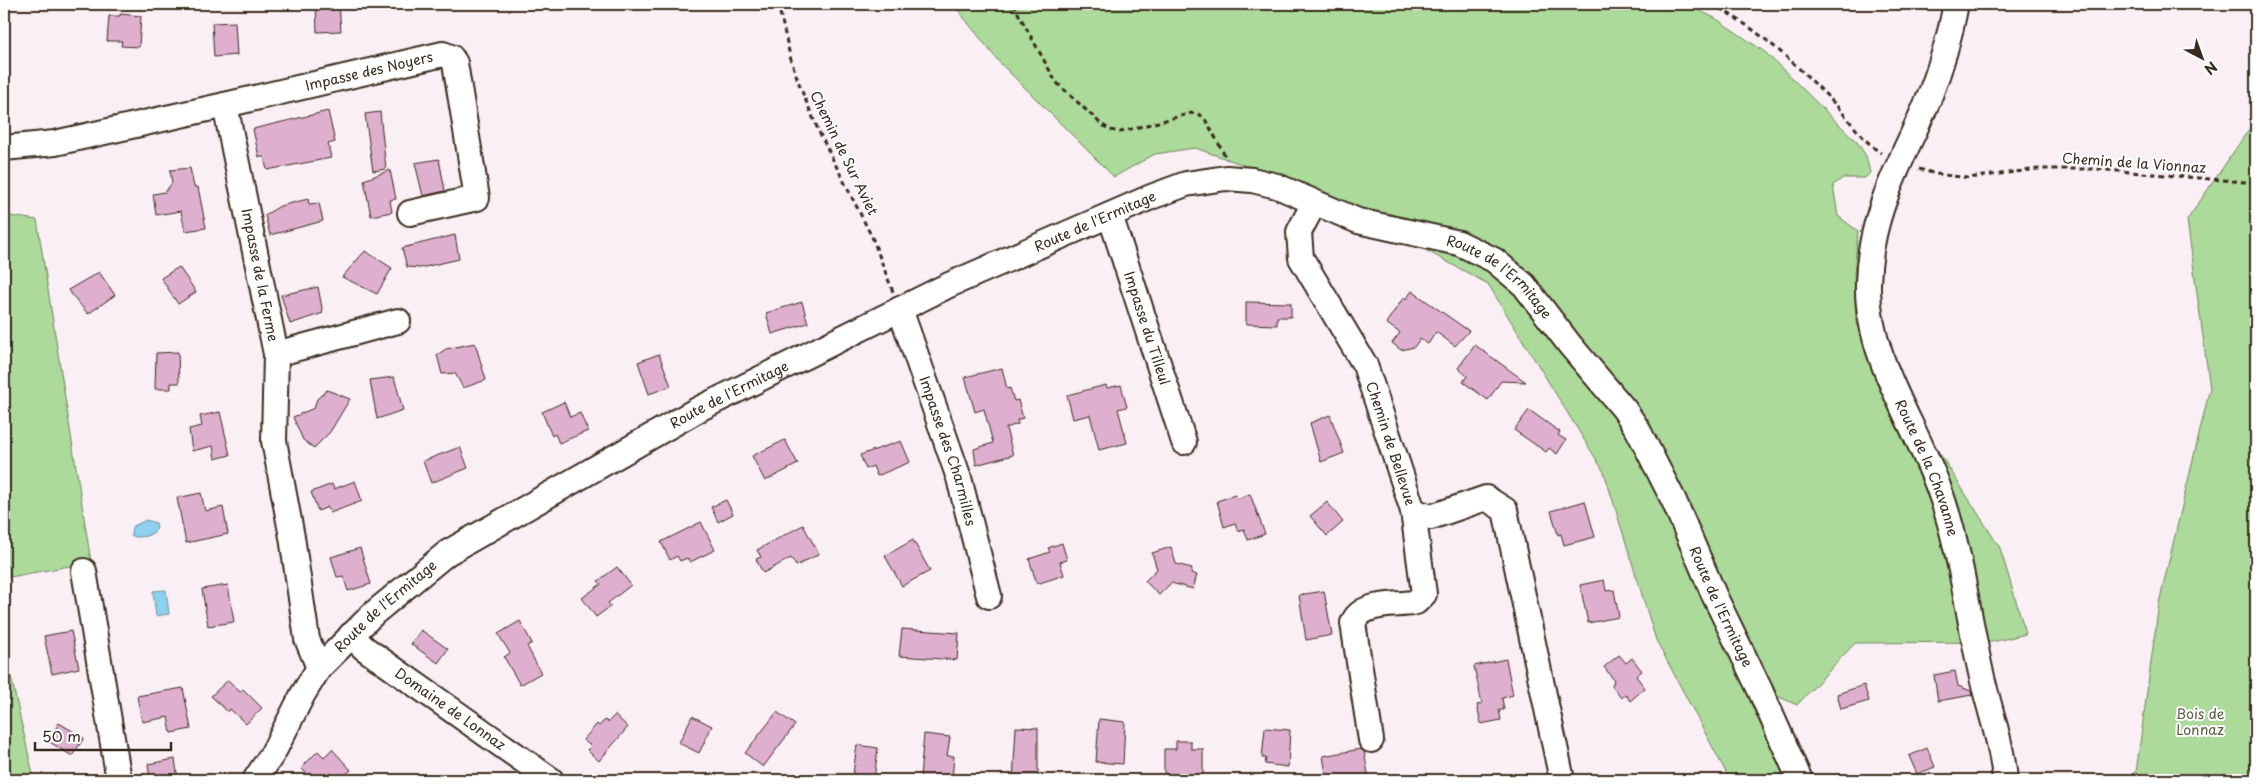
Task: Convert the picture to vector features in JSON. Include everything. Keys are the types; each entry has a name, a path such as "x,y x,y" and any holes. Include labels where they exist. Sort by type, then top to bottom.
{"street":[{"name":"Route de la Chavanne","path":"1956,4 1941,66 1883,198 1873,238 1868,282 1870,319 1880,353 1936,480 1948,515 1962,571 1981,674 1998,734 2005,780"},
{"name":"Impasse des Noyers","path":"225,105 443,54 451,57 455,63 477,198 410,213"},
{"path":"4,148 55,143 225,105"},
{"name":"Impasse de la Ferme","path":"225,105 276,354 274,441 292,536 307,639 320,668"},
{"name":"Route de l'Ermitage","path":"254,780 273,753 302,694 320,668 350,635 415,578 463,543 700,409 986,268 1186,184 1212,179 1238,178 1277,186 1358,221 1459,243 1477,250 1510,271 1536,300 1570,345 1624,409 1650,452 1800,780"},
{"name":"Chemin de Bellevue","path":"1314,203 1299,232 1301,258 1365,365 1413,511 1431,517 1486,498 1506,510 1562,780"},
{"path":"1105,217 1175,438"},
{"name":"Impasse des Charmilles","path":"900,309 959,478 989,596"},
{"path":"276,354 398,321"},
{"path":"1371,740 1353,623 1358,615 1367,609 1412,604 1421,599 1424,594 1413,511"},
{"path":"84,571 119,780"},
{"name":"Domaine de Lonnaz","path":"350,635 364,648 551,780"}],"path":[{"name":"Chemin de Sur Aviet","path":"778,4 791,60 818,132 872,238 900,309"},
{"path":"1013,4 1056,82 1101,124 1110,130 1120,132 1192,113 1200,114 1206,119 1212,135 1238,178"},
{"name":"Chemin de la Vionnaz","path":"1712,4 1765,38 1823,92 1879,152 1936,174 1969,178 2067,168 2256,183"},
{"path":"2256,225 2254,258 2256,279"}],"green space":[{"path":"953,4 1685,4 1715,18 1765,52 1857,142 1866,156 1870,173 1865,178 1843,178 1833,185 1838,216 1858,231 1854,275 1856,322 2000,548 2026,634 1992,642 1855,643 1797,705 1746,682 1788,780 1730,780 1656,640 1604,472 1488,284 1346,207 1241,164 1195,148 1155,154 1114,177 999,62"},
{"name":"Bois de Lonnaz","path":"2256,119 2256,780 2135,780 2159,603 2210,388 2187,220"},
{"path":"4,215 37,220 91,562 5,578 4,581"},
{"path":"4,646 34,779 35,780 4,780"}],"water":[{"path":"146,520 156,523 157,529 149,535 141,537 131,535 132,527"},
{"path":"166,590 169,614 156,616 153,591"}],"building":[{"path":"316,4 339,4 341,31 317,32"},
{"path":"120,14 141,16 139,47 121,46 122,41 107,41 109,16 120,16"},
{"path":"235,22 237,55 214,57 212,23"},
{"path":"328,111 335,142 328,144 331,158 267,170 264,157 259,157 253,129"},
{"path":"380,112 386,169 373,171 365,114"},
{"path":"439,159 445,191 423,196 415,163"},
{"path":"190,168 194,187 198,187 206,228 185,231 181,211 156,215 153,194 165,192 172,183 170,170"},
{"path":"390,170 396,199 390,200 392,212 371,216 364,180"},
{"path":"308,199 309,204 319,203 323,221 270,235 265,215 280,206"},
{"path":"455,235 459,259 420,268 407,267 402,248"},
{"path":"365,251 392,268 377,294 342,277"},
{"path":"179,267 196,292 178,304 161,278"},
{"path":"99,272 115,295 88,314 68,290"},
{"path":"318,287 323,313 290,324 281,295"},
{"path":"1412,291 1469,331 1455,346 1436,332 1428,344 1420,339 1414,347 1401,350 1392,343 1400,333 1386,323 1404,297 1406,299"},
{"path":"802,302 808,323 772,334 766,313"},
{"path":"1246,302 1291,303 1291,317 1277,317 1277,325 1246,324"},
{"path":"475,343 486,380 463,388 455,373 442,374 437,355 446,349"},
{"path":"1475,345 1526,382 1501,381 1488,400 1463,382 1467,376 1458,368"},
{"path":"178,352 179,383 171,383 171,389 155,389 156,353"},
{"path":"659,354 671,386 649,394 638,362"},
{"path":"1002,368 1007,389 1010,388 1014,401 1018,400 1023,418 1017,420 1018,424 1006,428 1013,455 976,465 974,449 993,443 984,409 975,412 965,377"},
{"path":"394,377 403,410 377,419 370,380"},
{"path":"1106,385 1107,388 1121,385 1127,407 1118,409 1127,443 1099,450 1090,415 1073,419 1067,395"},
{"path":"327,390 350,399 330,432 314,448 303,440 293,417 314,408 317,399"},
{"path":"564,402 570,417 580,413 588,431 559,443 555,434 552,436 542,412"},
{"path":"1529,410 1560,432 1558,435 1566,440 1557,454 1549,448 1546,452 1514,430"},
{"path":"220,412 230,455 215,459 213,446 192,451 189,429 202,426 200,416"},
{"path":"1330,415 1344,453 1321,462 1310,423"},
{"path":"785,440 798,464 765,481 752,456"},
{"path":"901,441 910,462 877,476 873,466 866,469 860,455"},
{"path":"460,447 468,468 431,483 423,461"},
{"path":"355,481 362,501 330,513 328,507 318,511 311,492 332,484 334,489"},
{"path":"201,493 205,511 223,507 228,534 186,543 177,498"},
{"path":"1250,494 1265,534 1248,540 1244,529 1238,531 1235,523 1224,527 1217,501 1235,495 1236,499"},
{"path":"726,500 733,514 718,522 711,507"},
{"path":"1585,501 1595,537 1564,545 1561,534 1558,535 1551,511"},
{"path":"1327,502 1343,522 1327,536 1310,516"},
{"path":"701,522 715,550 690,562 687,558 680,561 677,556 670,560 661,542"},
{"path":"803,525 819,554 796,566 791,558 763,573 756,559 761,557 757,550"},
{"path":"913,540 930,571 902,586 885,556"},
{"path":"1062,543 1067,560 1060,562 1064,575 1037,584 1029,559 1050,552 1048,548"},
{"path":"1171,547 1176,564 1192,568 1191,573 1197,575 1193,589 1171,583 1159,595 1145,581 1157,569 1152,553"},
{"path":"360,548 371,584 348,591 343,576 337,577 331,557"},
{"path":"617,567 631,585 608,603 611,606 596,617 582,598 601,584 598,581"},
{"path":"1604,580 1606,591 1614,590 1619,617 1588,623 1580,585"},
{"path":"228,585 234,622 208,626 202,589"},
{"path":"1324,591 1332,635 1306,640 1299,595"},
{"path":"520,621 532,643 527,646 541,673 520,685 504,657 510,653 498,634"},
{"path":"902,629 959,633 957,660 899,656"},
{"path":"421,630 448,649 438,663 411,644"},
{"path":"71,631 79,668 52,674 44,636"},
{"path":"1619,655 1626,663 1632,658 1642,671 1636,676 1645,688 1630,701 1626,695 1621,698 1612,686 1614,680 1604,667"},
{"path":"1506,659 1513,695 1502,698 1504,710 1499,710 1501,720 1481,724 1477,705 1482,704 1474,666"},
{"path":"1955,671 1958,686 1971,691 1972,695 1938,701 1934,675"},
{"path":"228,680 240,692 243,689 262,708 246,724 230,709 228,712 211,696"},
{"path":"1864,685 1869,701 1841,709 1837,694"},
{"path":"183,688 191,729 171,733 168,717 142,722 137,696"},
{"path":"777,712 795,725 763,767 745,753"},
{"path":"615,715 628,727 599,761 587,750 591,746 583,740 597,724 599,726 605,720 608,722"},
{"path":"692,716 712,726 699,753 679,743"},
{"path":"1099,719 1125,722 1123,764 1096,762"},
{"path":"59,723 84,738 72,756 48,741"},
{"path":"1016,727 1038,728 1038,780 1013,780"},
{"path":"1265,728 1290,730 1288,767 1265,764 1266,758 1262,758"},
{"path":"924,734 950,737 947,756 954,756 952,780 920,777"},
{"path":"1176,741 1191,741 1191,749 1203,749 1203,775 1191,775 1190,780 1175,780 1176,774 1164,774 1164,749 1176,749"},
{"path":"857,745 878,748 874,780 852,780"},
{"path":"1927,748 1935,767 1917,774 1909,756"},
{"path":"332,749 351,770 340,780 313,780 301,768 318,751 324,757"},
{"path":"1361,749 1364,751 1369,779 1327,780 1323,756"},
{"path":"175,759 178,780 150,780 148,764"}]}
